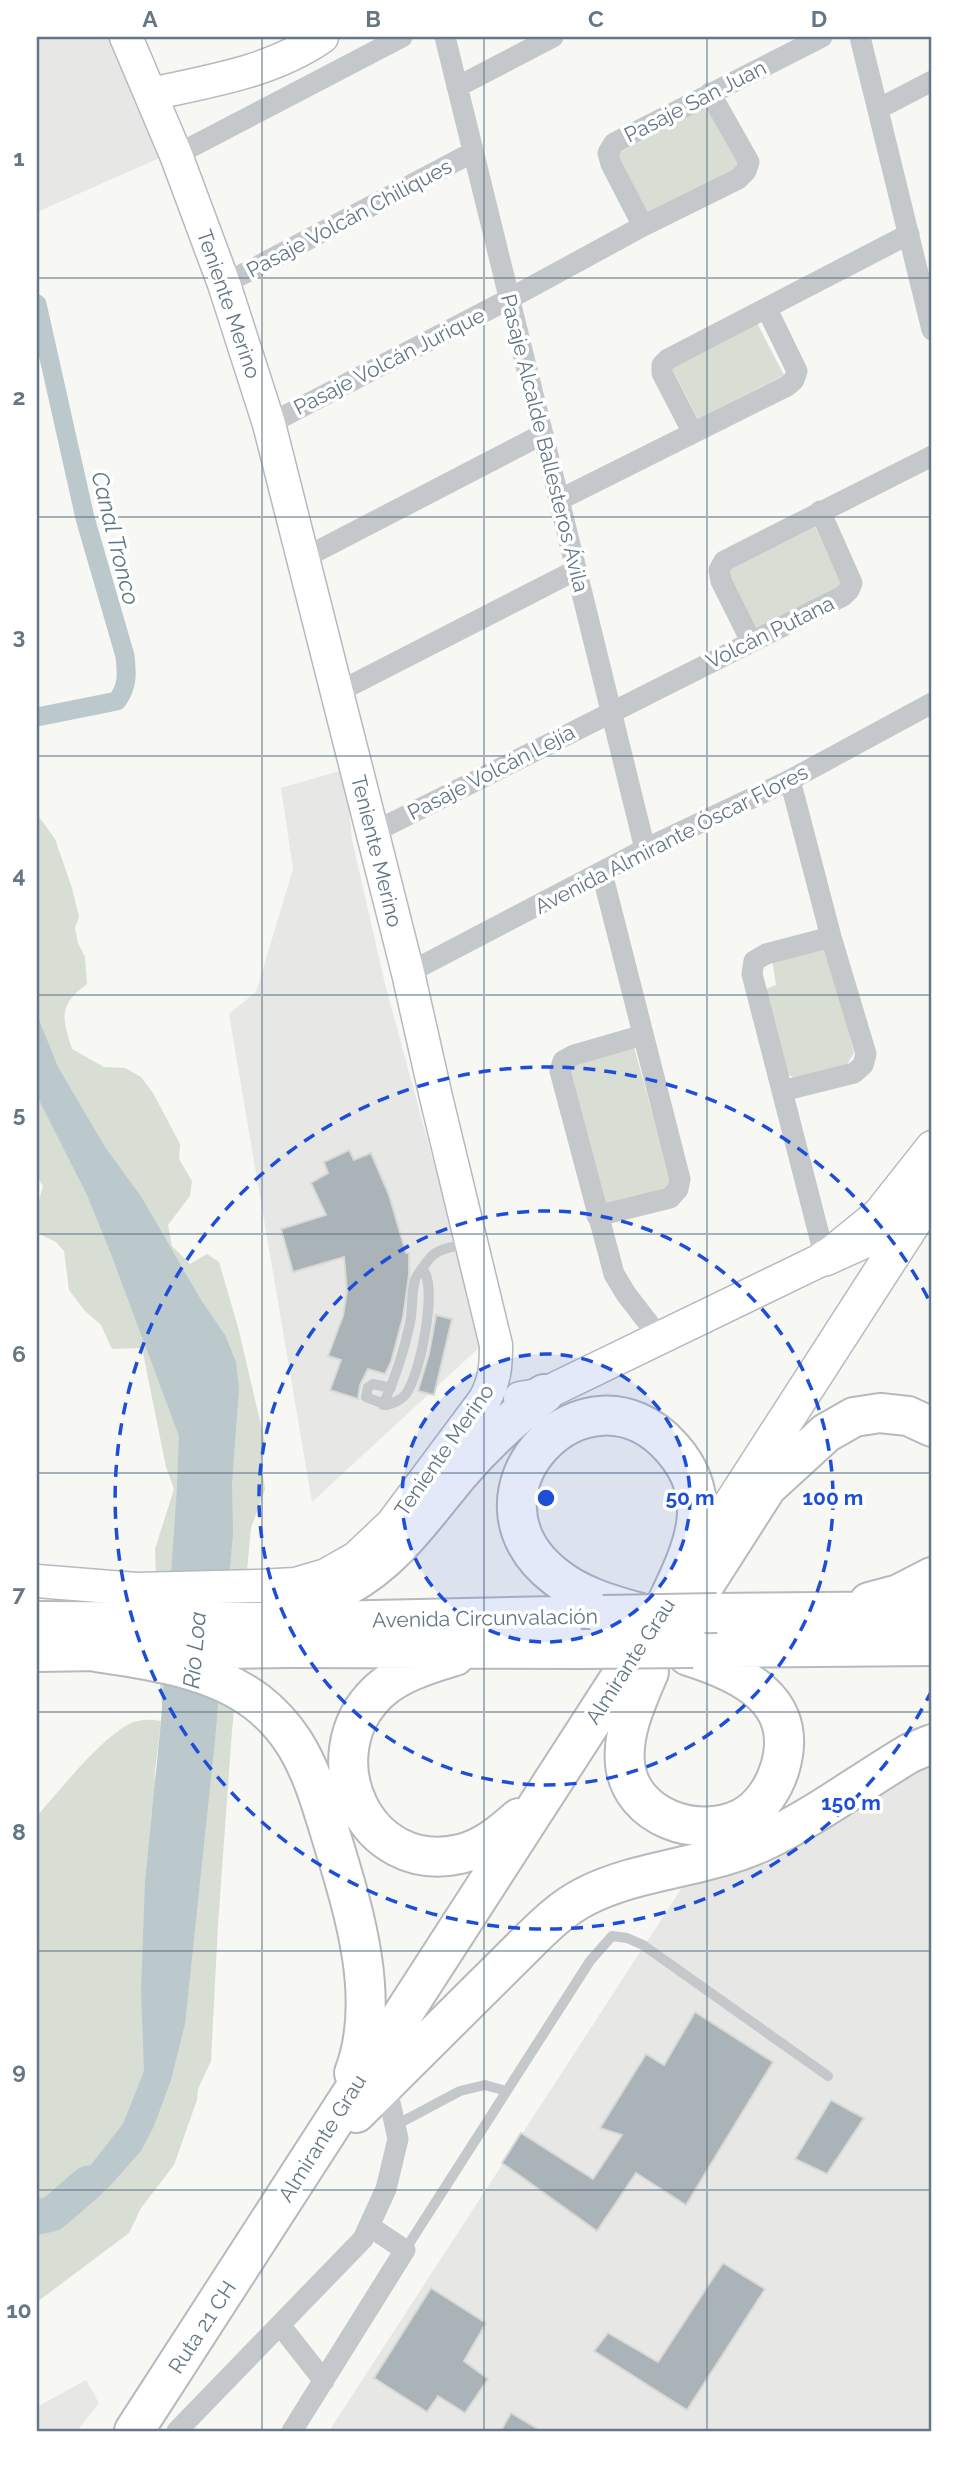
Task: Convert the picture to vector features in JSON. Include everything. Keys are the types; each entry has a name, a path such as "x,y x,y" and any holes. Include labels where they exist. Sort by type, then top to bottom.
{"highway":[{"path":"286,1615 344,1588 380,1564 409,1536 459,1474 495,1435 544,1394"},
{"path":"767,1487 826,1433 854,1417 895,1413 932,1427"},
{"path":"599,1416 630,1420 654,1433 676,1453 690,1474 696,1488 698,1516 691,1546 654,1611 570,1587 542,1564 526,1541 517,1505 528,1462 545,1440 571,1423 599,1416"},
{"name":"Almirante Grau","path":"342,2118 654,1611 767,1487"},
{"path":"823,1611 899,1594 932,1577"},
{"name":"Almirante Grau","path":"270,2222 673,1656 654,1611"},
{"name":"Avenida Circunvalación","path":"37,1652 96,1652 138,1630 286,1615 932,1611"},
{"name":"Avenida Circunvalación","path":"37,1621 138,1630 286,1615 488,1648 581,1649 673,1656 932,1646"},
{"path":"138,1630 187,1670 226,1684 256,1701 281,1725 300,1754 317,1794 353,1913 360,1944 364,1985 363,2032 342,2118"},
{"path":"488,1648 414,1670 378,1693 360,1716 349,1748 354,1796 366,1819 384,1839 406,1853 433,1857 461,1854 475,1849 506,1830 539,1801"},
{"path":"342,2118 386,2084 548,1922 574,1903 625,1881 695,1865 764,1842 910,1753 932,1744"},
{"name":"Ruta 21 CH","path":"134,2431 270,2222"}],"main road":[{"path":"825,1258 887,1227 932,1191"},
{"name":"Almirante Grau","path":"654,1611 932,1191"},
{"name":"Almirante Grau","path":"767,1487 932,1231"}],"street":[{"name":"Teniente Merino","path":"37,1581 138,1630 286,1615 303,1582 327,1575 356,1558 392,1524 475,1412 495,1378 496,1345 408,973 269,424 224,284 176,155 126,37"},
{"path":"151,94 262,67 299,51 322,37"},
{"path":"176,155 402,37"},
{"name":"Pasaje Alcalde Ballesteros Ávila","path":"445,37 645,849"},
{"path":"457,87 553,37"},
{"name":"Pasaje San Juan","path":"643,226 611,164 608,153 614,143 822,37"},
{"path":"860,37 931,318"},
{"path":"877,109 932,81"},
{"name":"Pasaje Volcán Jurique","path":"269,424 643,226 738,179 746,171 749,162 710,93"},
{"name":"Pasaje Volcán Chiliques","path":"224,284 473,152"},
{"path":"693,433 662,373 662,365 668,359 909,234"},
{"path":"559,500 787,386 794,380 797,371 767,309"},
{"path":"304,558 543,434"},
{"path":"751,641 721,581 719,570 724,561 932,456"},
{"name":"Volcán Putana","path":"611,711 843,596 852,583 820,511"},
{"path":"338,692 576,570"},
{"name":"Avenida Almirante Óscar Flores","path":"408,973 645,849 789,780 932,704"},
{"name":"Pasaje Volcán Lejía","path":"372,833 611,711"},
{"path":"782,1091 854,1073 863,1065 866,1054 789,780"},
{"path":"597,1216 670,1198 678,1189 680,1179 602,873"},
{"path":"825,1258 752,974 754,961 765,954 831,937"},
{"path":"643,1035 574,1055 563,1061 560,1071 614,1274 660,1338"},
{"path":"475,1412 494,1403 544,1394 825,1258 879,1214 932,1147"},
{"path":"496,1345 503,1362 516,1379 544,1394"},
{"path":"177,2431 363,2239 386,2189 398,2139 386,2084"},
{"path":"292,2431 405,2250 369,2226"},
{"path":"280,2325 324,2381"}],"lane":[{"path":"383,1405 411,1322 415,1280 434,1254 471,1243"},
{"path":"411,1384 370,1385 366,1390 366,1397 387,1405 399,1400 411,1384 424,1333 429,1292 429,1282 424,1271"},
{"path":"405,2250 590,1961 612,1936 627,1938 643,1945 828,2076"},
{"path":"396,2125 460,2091 485,2085 506,2091"}],"shaded area":[{"path":"37,37 116,37 164,156 37,212"},
{"path":"709,106 741,168 647,217 615,155"},
{"path":"757,323 784,375 698,419 671,367"},
{"path":"815,527 845,590 757,632 727,570"},
{"path":"346,769 352,840 385,984 483,1344 312,1502 229,1014 256,992 293,869 281,788"},
{"path":"37,814 55,839 72,888 79,917 75,928 85,957 87,984 71,999 65,1012 72,1049 104,1067 125,1068 141,1077 153,1093 180,1144 179,1159 192,1181 190,1196 168,1225 172,1246 190,1264 207,1254 219,1262 238,1327 265,1442 261,1462 265,1489 251,1528 232,1731 211,2061 198,2089 197,2100 174,2165 141,2208 129,2233 37,2302 37,1816 93,1753 133,1722 161,1721 154,1779 166,1745 160,1686 155,1549 174,1489 166,1467 142,1348 112,1349 101,1325 84,1310 69,1290 64,1251 56,1242 37,1233 37,1208 43,1186 37,1177"},
{"path":"824,939 854,1053 843,1071 800,1081 784,1072 763,990 776,985 771,953"},
{"path":"634,1047 673,1189 605,1207 567,1066"},
{"path":"923,1769 932,1769 932,2431 329,2431 685,1883 770,1863"},
{"path":"86,2380 99,2403 77,2431 37,2431 37,2407"}],"water":[{"path":"37,1015 58,1067 105,1147 142,1198 201,1300 225,1335 236,1362 239,1389 232,1483 233,1533 215,1740 185,2024 171,2080 154,2126 141,2151 108,2188 52,2214 123,2124 144,2071 141,1990 145,1883 161,1721 179,1436 87,1195 37,1096"}],"building":[{"path":"349,1150 354,1160 371,1153 389,1195 406,1253 409,1253 403,1317 391,1362 385,1374 368,1369 360,1385 358,1399 330,1390 341,1360 328,1356 343,1316 347,1291 344,1257 293,1272 281,1229 326,1215 311,1183 328,1173 324,1162"},
{"path":"436,1315 452,1319 434,1395 418,1391 429,1354"},
{"path":"695,2012 773,2062 686,2205 636,2173 597,2231 502,2163 521,2133 593,2179 622,2135 600,2128 646,2054 664,2065"},
{"path":"831,2100 864,2118 827,2174 795,2159"},
{"path":"723,2263 765,2289 687,2410 594,2351 608,2333 658,2362"},
{"path":"431,2288 486,2323 464,2361 488,2379 465,2413 438,2396 427,2412 374,2378"},
{"path":"511,2413 541,2431 501,2431"}],"waterway":[{"name":"Canal Tronco","path":"37,304 85,518 125,656 126,674 125,685 117,701 37,717"},
{"name":"Río Loa","path":"37,2217 52,2214 88,2183"}]}
